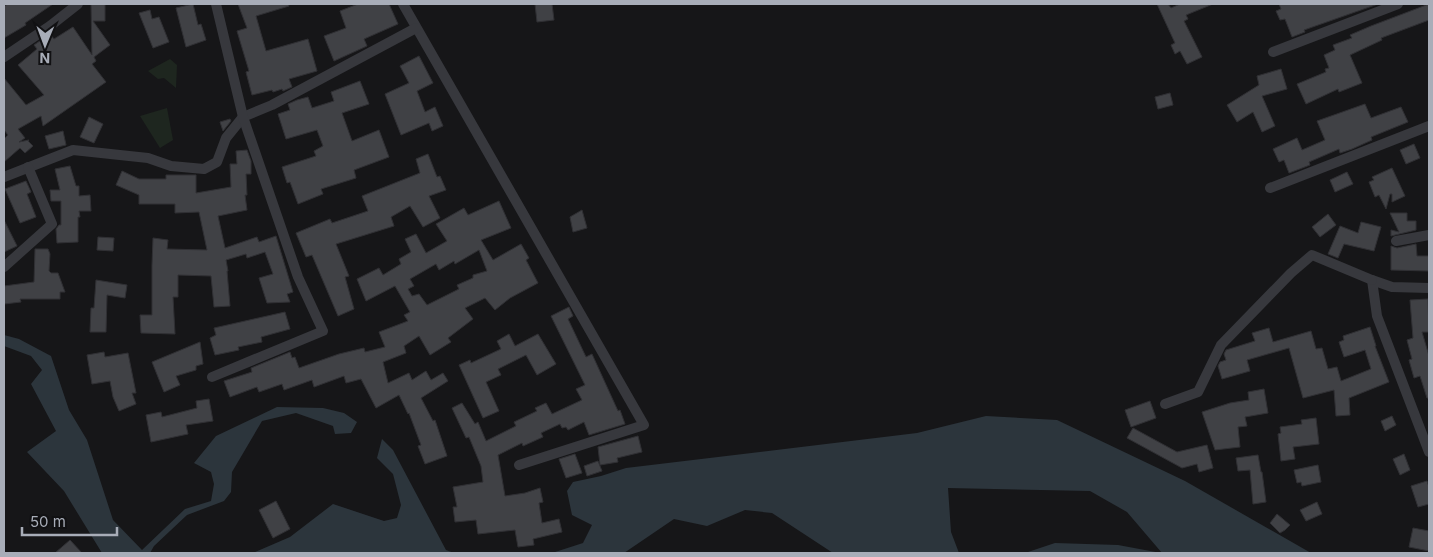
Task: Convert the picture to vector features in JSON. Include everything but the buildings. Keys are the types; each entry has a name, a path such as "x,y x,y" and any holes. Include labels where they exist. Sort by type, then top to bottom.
{"street":[{"path":"4,58 78,4"},
{"path":"212,377 324,331 298,277 243,117 216,4"},
{"path":"403,4 644,425 520,465"},
{"path":"1273,52 1398,4"},
{"path":"4,177 73,150 148,158 171,166 204,169 217,162 226,138 243,117 272,105 416,28"},
{"path":"1270,188 1429,126"},
{"path":"4,267 52,224 28,167"},
{"path":"1396,241 1429,235"},
{"path":"1165,404 1198,392 1221,345 1291,273 1312,255 1392,287 1429,288"},
{"path":"1372,280 1377,316 1429,452"}],"shaded area":[{"path":"170,59 177,65 176,88 164,78 158,79 148,71"},
{"path":"167,108 173,140 160,148 140,116"},
{"path":"4,335 19,339 51,356 69,410 87,440 113,520 142,550 185,509 211,501 214,484 211,472 194,463 216,436 277,407 323,408 344,413 357,422 351,433 335,434 333,426 296,413 262,421 232,472 231,492 224,501 187,515 154,546 150,553 102,553 64,491 27,452 56,431 31,384 42,370 31,356 4,346"},
{"path":"986,416 1057,420 1185,481 1311,553 1162,553 1127,512 1090,491 948,488 951,532 959,553 833,553 772,513 745,510 707,526 674,519 624,553 552,553 583,543 592,525 572,515 567,491 573,482 626,468 917,433"},
{"path":"382,439 393,450 446,550 454,553 253,553 290,537 333,504 384,521 397,518 401,505 393,474 377,458"},
{"path":"1055,543 1118,545 1161,553 1025,553"}]}
